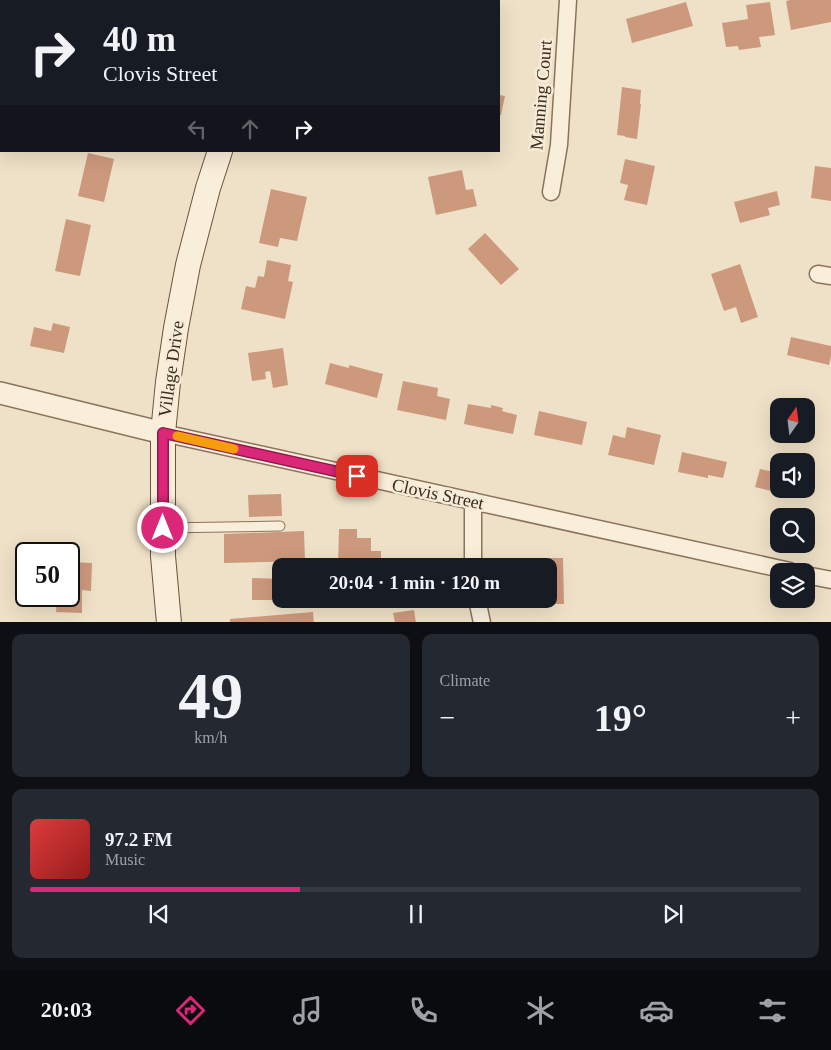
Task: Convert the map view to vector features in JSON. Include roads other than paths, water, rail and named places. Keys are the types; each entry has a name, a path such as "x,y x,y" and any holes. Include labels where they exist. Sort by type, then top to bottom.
{"main road":[{"name":"Village Drive","path":"169,622 163,556 163,433 170,364 188,265 208,188 220,152"}],"street":[{"name":"Manning Court","path":"550,192 559,145 568,0"},
{"name":"Clovis Street","path":"0,393 163,433 770,567"},
{"path":"473,502 473,558"},
{"path":"815,577 831,580"},
{"path":"479,608 482,622"}],"lane":[{"path":"163,528 280,526"}]}
